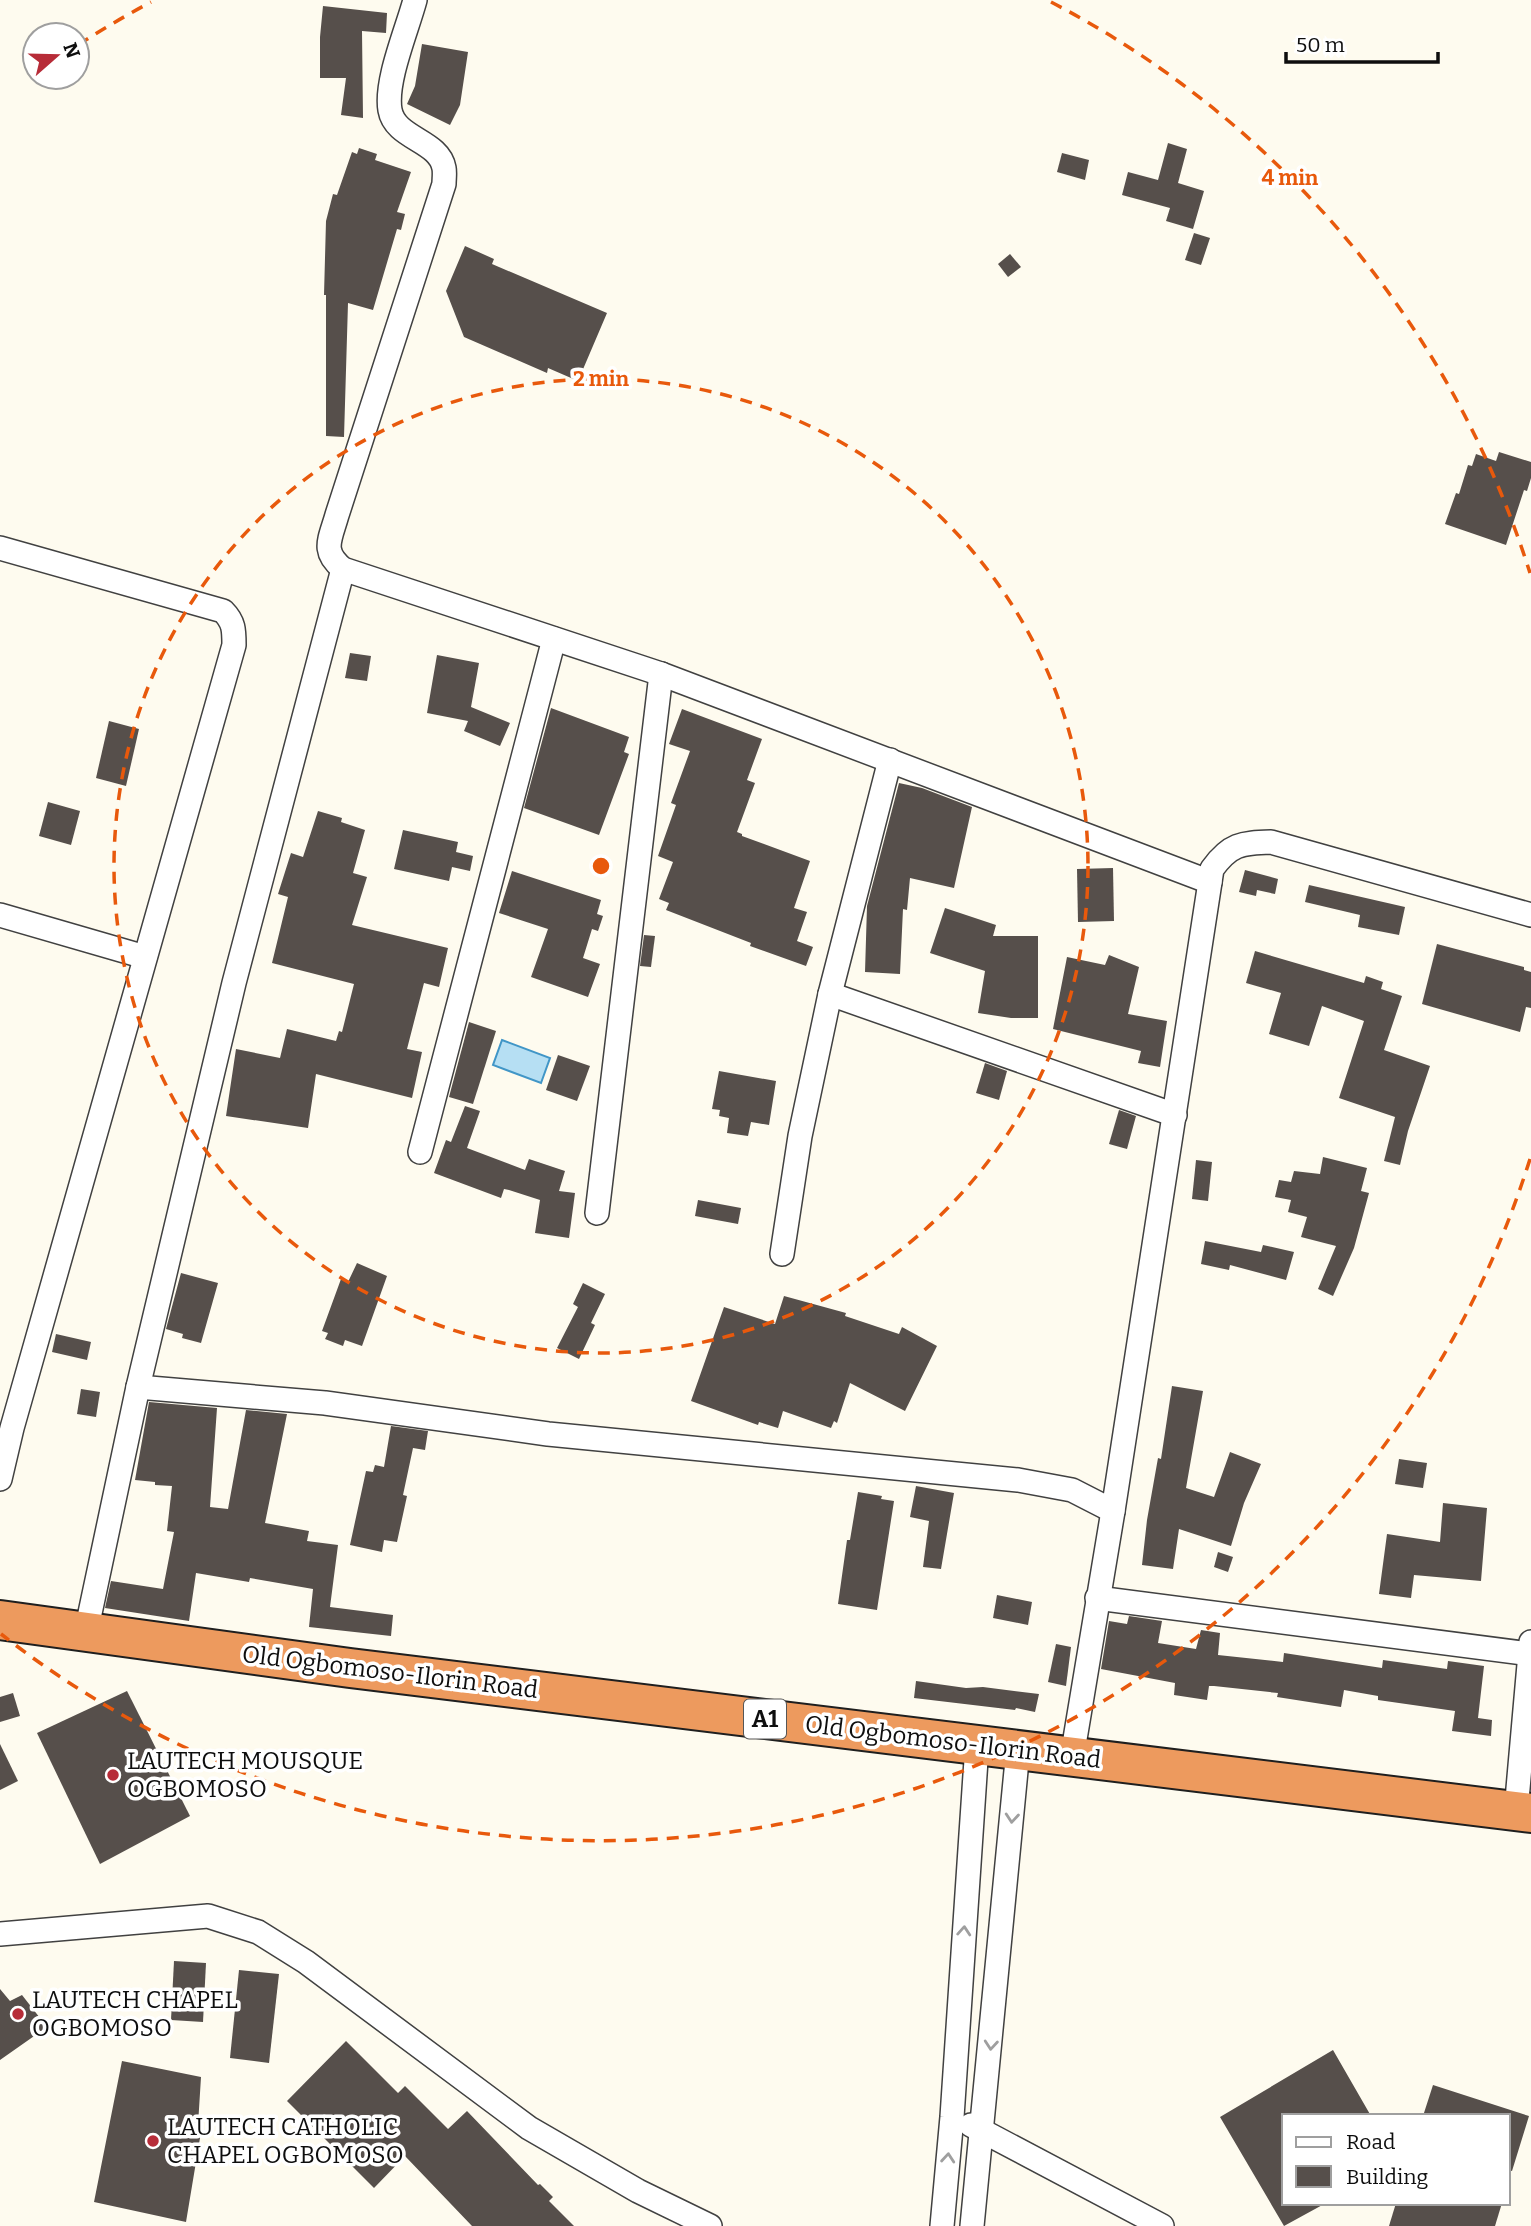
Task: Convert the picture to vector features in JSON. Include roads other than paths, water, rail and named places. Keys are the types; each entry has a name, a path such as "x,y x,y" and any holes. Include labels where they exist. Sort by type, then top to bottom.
{"highway":[{"name":"Old Ogbomoso-Ilorin Road","path":"0,1620 350,1668 1523,1812"}],"street":[{"path":"415,0 389,90 390,114 399,127 435,152 444,166 444,184 328,547 331,559 343,569 661,674 1210,882"},
{"path":"0,548 223,611 232,620 234,629 234,645 145,957 6,1426 0,1479"},
{"path":"86,1632 138,1387 234,983 343,569"},
{"path":"420,1152 554,639"},
{"path":"597,1213 661,674"},
{"path":"782,1254 800,1136 830,994 890,760"},
{"path":"1072,1757 1097,1598 1114,1511 1212,869 1222,854 1236,845 1271,842 1531,915"},
{"path":"0,915 145,957"},
{"path":"830,994 1175,1115"},
{"path":"138,1387 325,1403 548,1434 1018,1480 1072,1490 1114,1511"},
{"path":"1097,1598 1531,1648 1523,1812"},
{"path":"942,2226 977,1745"},
{"path":"972,2226 1018,1750"},
{"path":"0,1934 208,1916 258,1932 306,1962 529,2128 638,2190 710,2226"},
{"path":"952,2117 983,2130 1124,2217 1162,2226"}],"water":[{"path":"502,1040 550,1058 541,1083 493,1065"}],"place":[{"name":"LAUTECH MOUSQUE OGBOMOSO","path":"113,1775"},
{"name":"LAUTECH CHAPEL OGBOMOSO","path":"18,2014"},
{"name":"LAUTECH CATHOLIC CHAPEL OGBOMOSO","path":"153,2141"}]}
